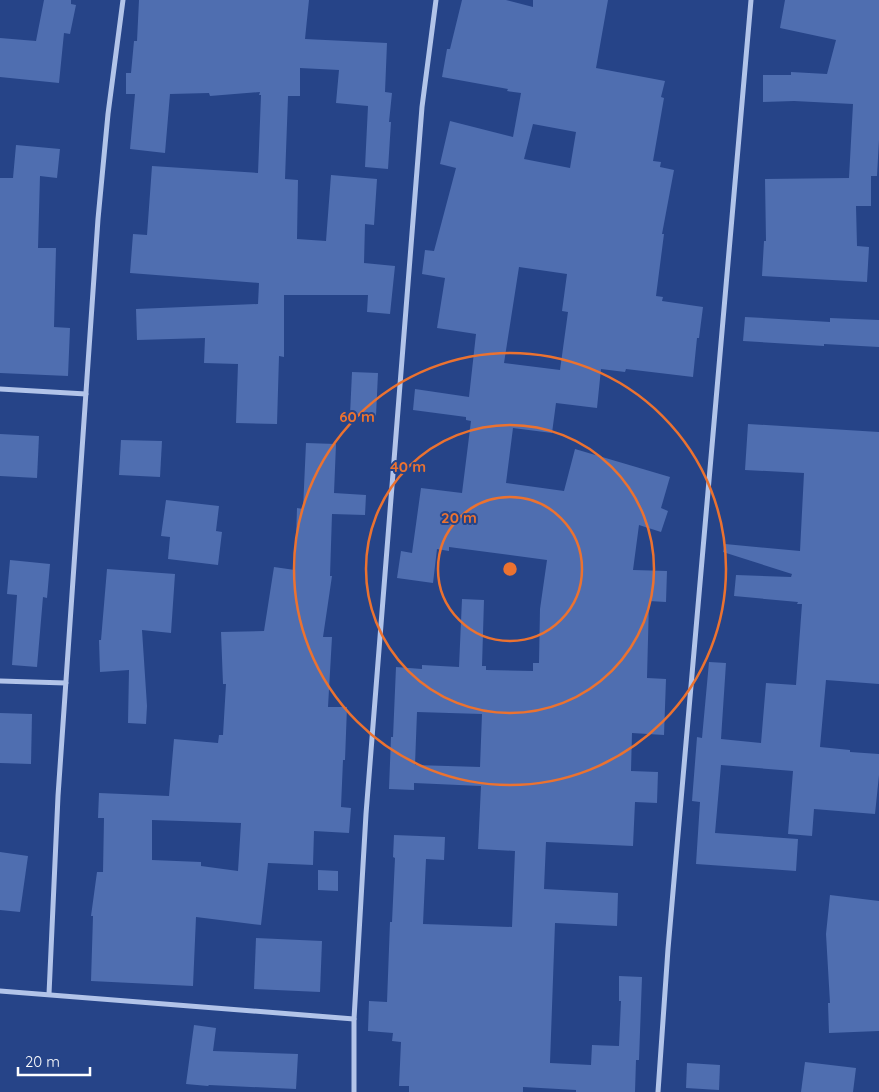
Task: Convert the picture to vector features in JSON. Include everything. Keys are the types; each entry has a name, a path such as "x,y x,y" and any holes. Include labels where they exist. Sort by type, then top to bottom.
{"street":[{"path":"49,994 58,796 98,220 108,114 123,0"},
{"path":"354,1092 354,1019 366,814 422,106 436,0"},
{"path":"658,1092 670,920 751,0"},
{"path":"0,389 86,394"},
{"path":"0,681 66,683"},
{"path":"0,991 354,1019"}],"building":[{"path":"44,0 71,0 71,4 76,5 70,34 64,33 59,83 0,77 0,38 36,41"},
{"path":"139,0 309,0 305,39 387,43 385,92 392,93 388,169 365,167 368,106 336,103 339,70 300,68 300,96 288,96 285,179 298,180 297,239 326,241 331,175 377,179 374,225 365,224 364,263 395,266 390,314 367,312 368,295 284,295 284,357 279,356 277,424 236,423 238,364 204,363 205,338 137,340 136,309 258,304 259,283 130,273 133,234 147,235 152,166 258,173 261,95 259,95 260,92 210,96 209,93 170,94 165,153 130,149 135,94 126,94 126,73 131,73 134,41 137,41"},
{"path":"462,0 506,0 533,7 533,0 608,0 596,68 665,81 661,97 664,98 653,161 661,162 660,167 674,170 662,234 664,234 656,296 663,297 662,301 703,307 699,338 697,338 693,377 626,369 625,372 601,369 597,408 556,403 552,433 513,428 506,483 564,491 575,449 670,477 661,508 668,511 661,532 639,525 633,570 667,571 666,602 649,601 647,678 666,679 664,735 632,733 631,771 658,772 657,803 635,802 633,846 546,842 544,889 618,893 617,926 555,923 550,1063 591,1065 592,1045 619,1046 621,1001 619,1001 619,976 642,977 639,1060 636,1060 635,1092 576,1092 576,1090 523,1087 523,1092 409,1092 409,1086 399,1086 401,1042 392,1041 393,1033 368,1031 369,1001 387,1002 395,858 393,857 394,835 445,837 444,860 426,859 423,924 512,927 515,851 478,849 481,786 414,783 414,790 389,789 396,667 422,669 422,665 459,667 462,599 484,600 482,666 486,666 486,670 533,671 533,663 539,663 540,609 547,560 449,547 449,551 437,549 433,583 397,578 401,551 412,553 421,488 462,493 471,421 466,420 466,417 413,410 415,389 469,397 476,334 437,328 445,278 422,274 425,250 434,251 456,168 440,164 450,121 513,137 521,93 442,77 447,49 450,49","holes":["533,124 576,132 570,168 524,159","519,267 567,274 562,311 568,312 560,370 504,363","417,712 482,714 480,767 415,765"]},
{"path":"785,0 879,0 879,140 877,176 871,176 871,206 856,206 857,246 869,247 867,282 762,276 764,241 766,241 765,179 849,178 853,104 794,101 763,102 763,75 791,75 791,72 827,74 836,40 780,28"},
{"path":"16,145 60,149 57,178 40,176 38,248 56,248 54,327 70,328 68,376 0,373 0,178 13,178"},
{"path":"745,317 830,322 830,318 879,320 879,347 743,341"},
{"path":"352,372 378,373 376,416 350,415"},
{"path":"748,424 879,432 879,684 826,680 820,747 879,754 875,814 814,809 812,836 788,834 793,771 721,765 715,833 798,839 796,871 696,864 700,802 692,801 697,737 702,738 709,662 726,663 721,739 761,743 766,683 796,685 802,604 797,604 798,602 734,596 736,575 791,577 792,574 723,552 725,544 800,551 804,473 745,470"},
{"path":"0,434 39,436 37,478 0,476"},
{"path":"121,440 162,441 160,477 119,475"},
{"path":"306,443 336,444 334,493 366,495 365,515 332,514 330,576 332,576 323,637 332,637 328,707 347,707 341,807 351,808 349,833 314,831 313,865 268,863 261,925 196,917 193,986 91,981 93,916 91,916 97,872 103,872 104,818 98,818 99,793 169,796 174,739 218,743 219,735 223,735 226,684 223,684 221,632 264,631 274,567 295,570 297,508 303,509","holes":["152,820 241,823 238,871 201,866 201,862 152,860"]},
{"path":"166,500 219,506 216,531 222,532 218,565 168,559 170,537 161,536"},
{"path":"10,560 50,564 47,598 43,597 37,667 12,665 17,595 7,594"},
{"path":"107,569 175,574 171,633 142,630 147,706 146,724 128,723 129,670 100,672 99,640 101,640"},
{"path":"0,713 32,714 31,764 0,763"},
{"path":"0,852 28,856 20,912 0,910"},
{"path":"318,870 338,871 338,891 318,890"},
{"path":"830,895 879,901 879,1031 829,1033 828,1003 830,1003 826,934"},
{"path":"256,938 322,941 320,992 254,989"},
{"path":"194,1025 216,1028 213,1051 298,1054 296,1089 186,1084"},
{"path":"805,1062 856,1068 853,1092 801,1092"},
{"path":"687,1063 720,1065 719,1090 686,1088"}]}
